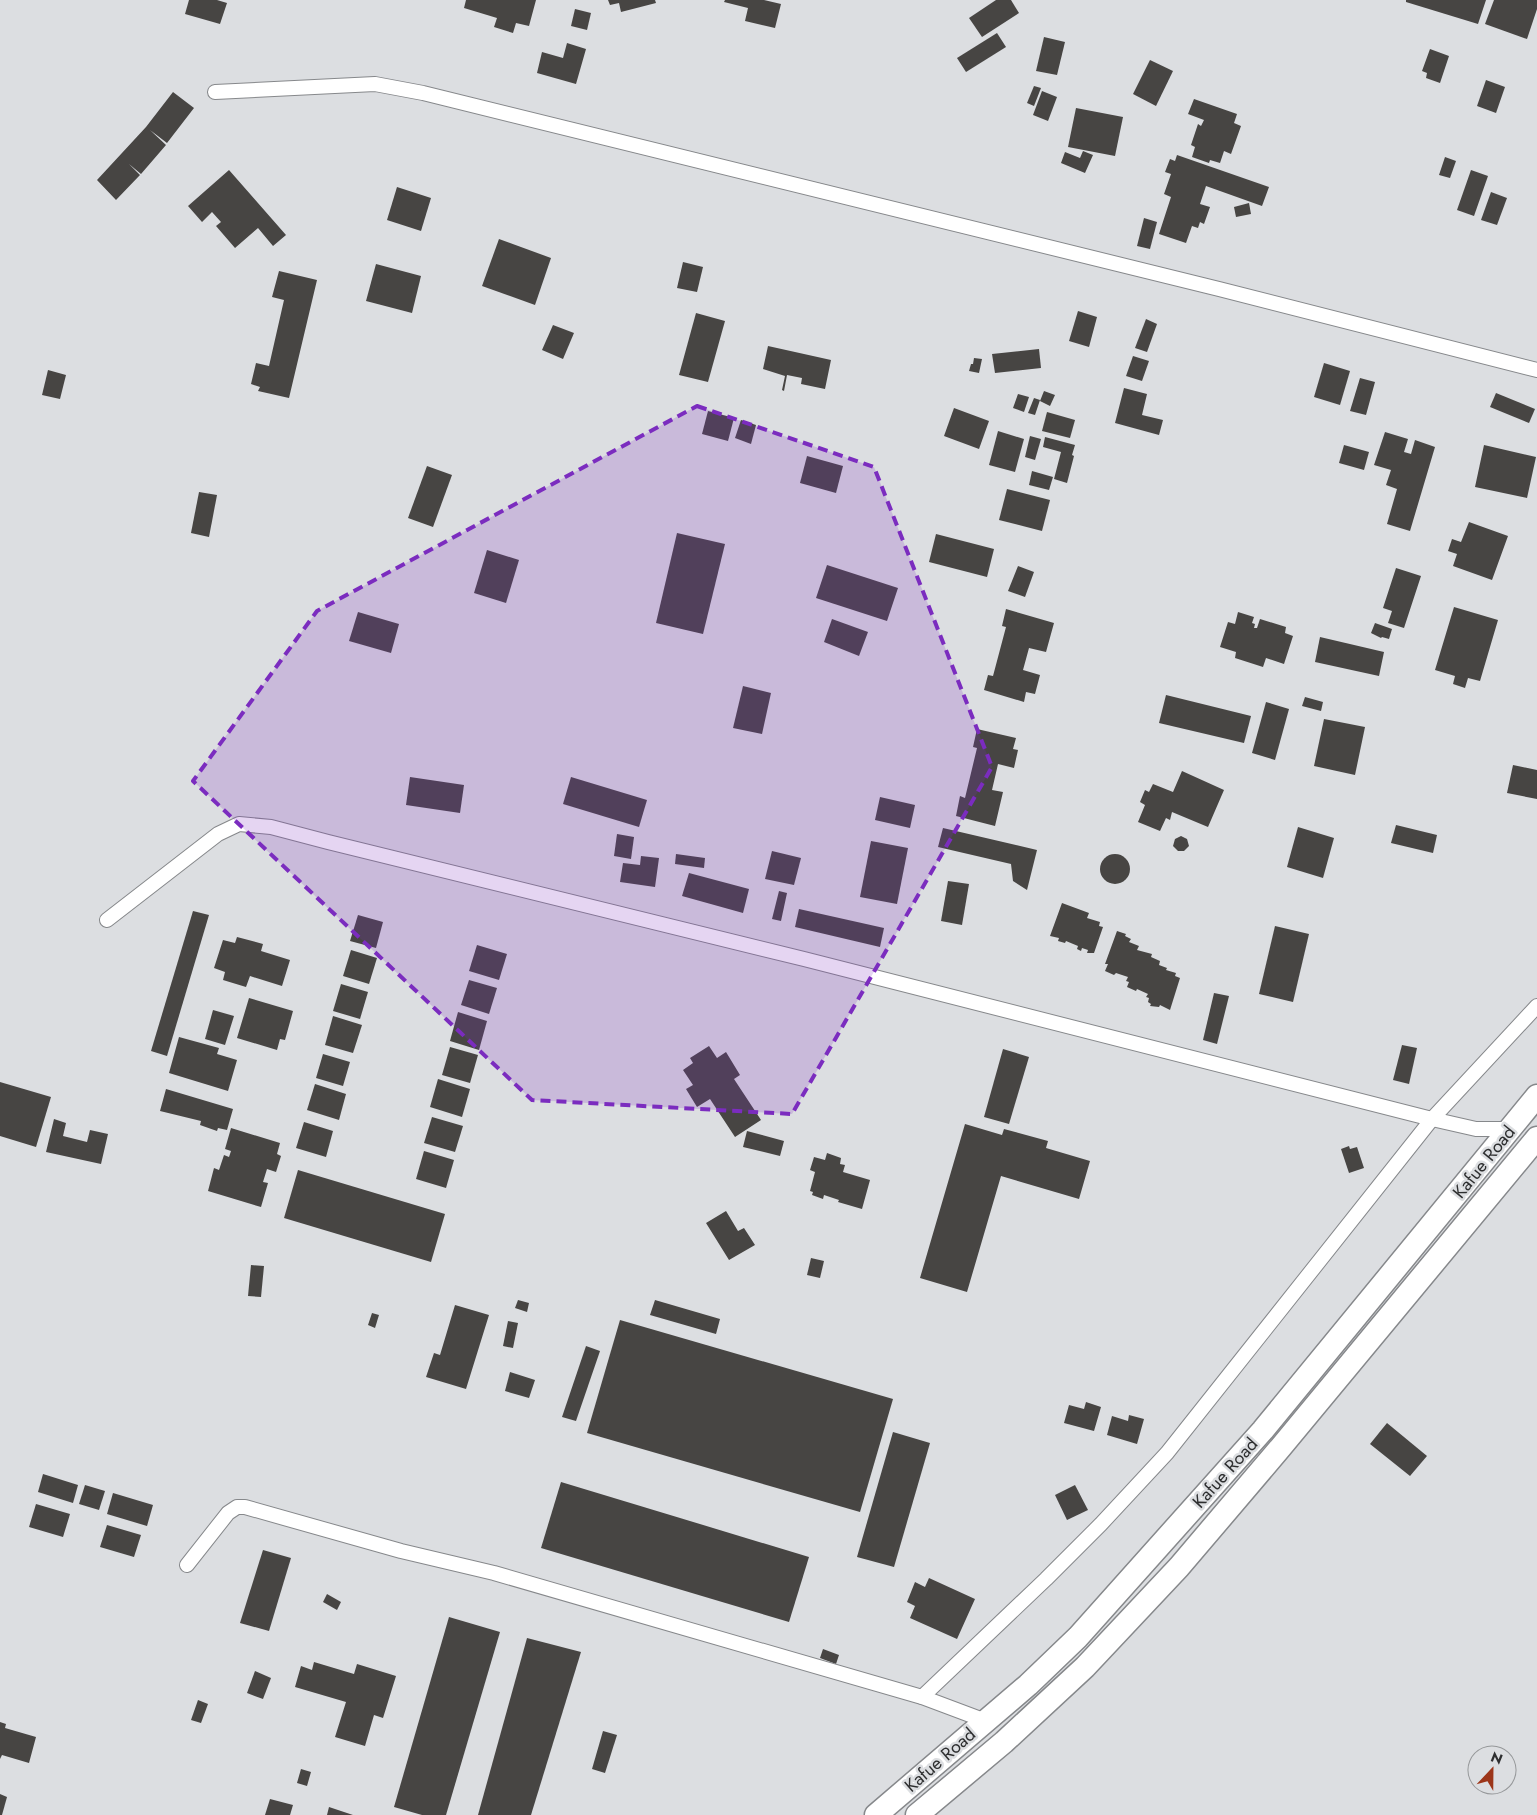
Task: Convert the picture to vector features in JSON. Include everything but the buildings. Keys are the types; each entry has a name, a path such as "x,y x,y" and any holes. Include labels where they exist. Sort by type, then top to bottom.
{"main road":[{"name":"Kafue Road","path":"876,1815 1028,1685 1078,1637 1257,1438 1537,1096"},
{"name":"Kafue Road","path":"917,1815 1004,1742 1085,1667 1179,1567 1287,1440 1537,1138"}],"street":[{"path":"215,92 375,84 423,93 1219,288 1537,370"},
{"path":"106,920 218,834 239,824 271,827 814,962 1432,1120 1476,1129 1511,1128"},
{"path":"922,1697 1046,1579 1101,1524 1167,1453 1432,1120 1537,1006"},
{"path":"187,1564 228,1513 237,1507 244,1507 494,1574 922,1697 986,1721"}],"highlighted area":[{"path":"697,406 874,467 992,767 792,1114 532,1100 193,781 317,611"}]}
